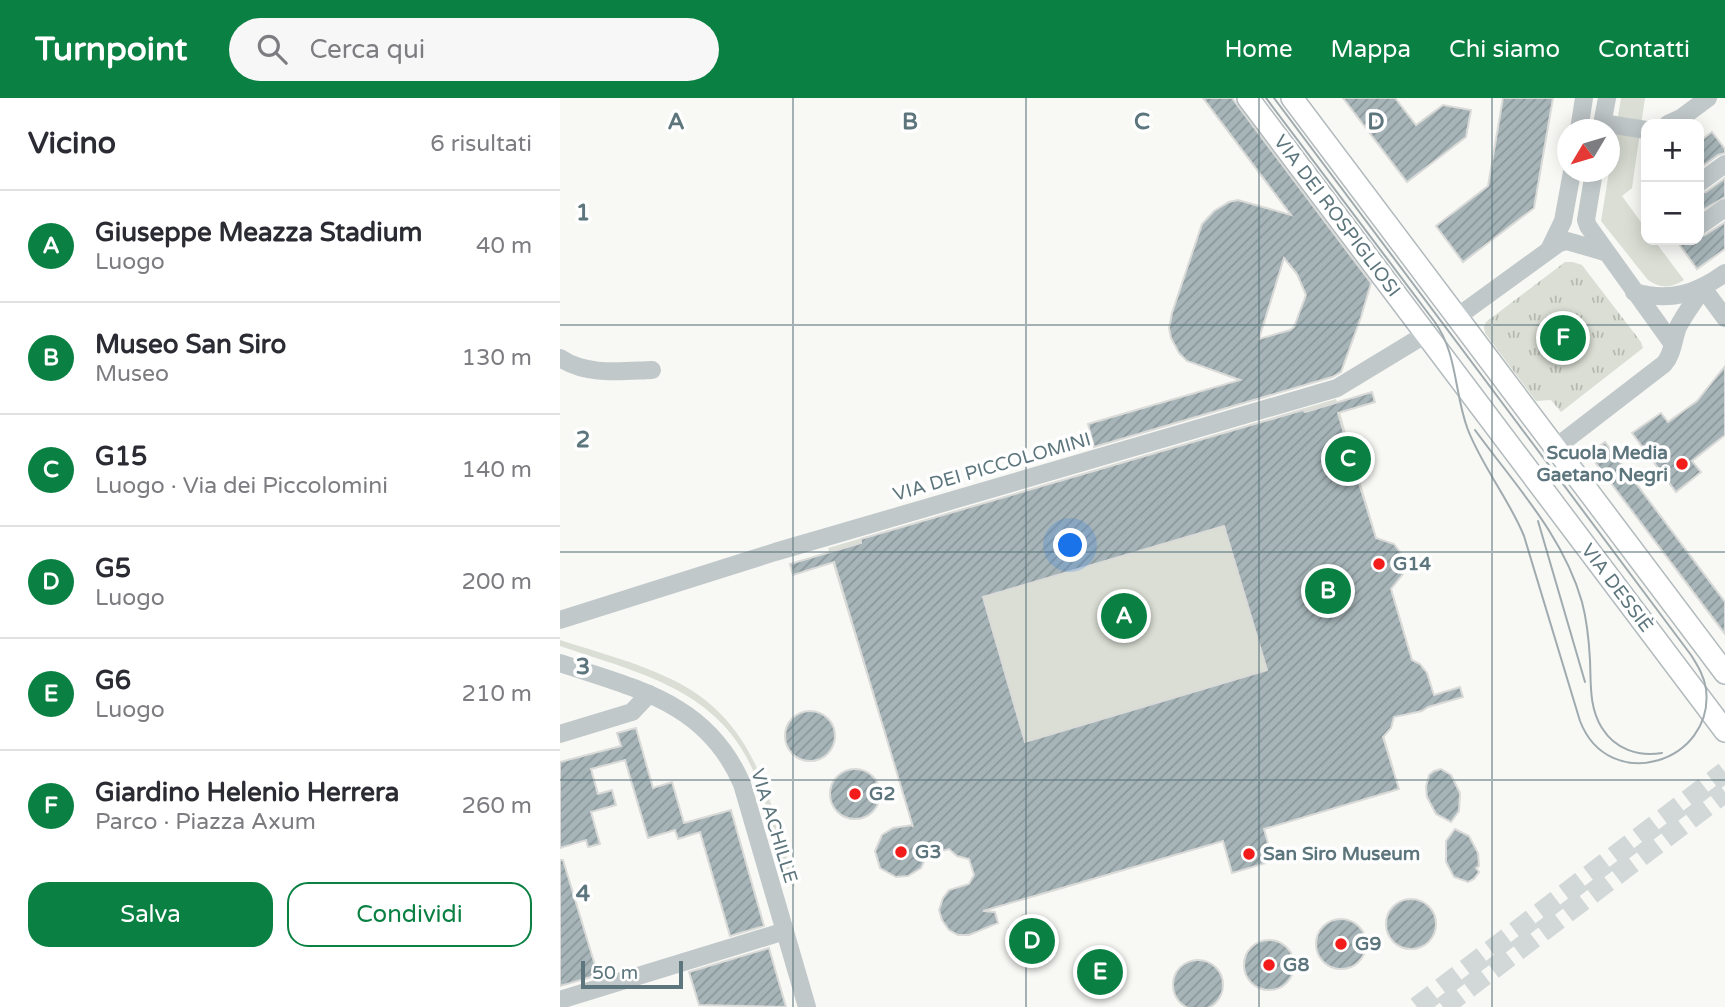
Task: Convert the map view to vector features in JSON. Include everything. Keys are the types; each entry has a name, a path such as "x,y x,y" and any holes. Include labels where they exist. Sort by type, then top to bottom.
{"main road":[{"name":"VIA DEI ROSPIGLIOSI","path":"1248,98 1510,445"},
{"name":"VIA DEI ROSPIGLIOSI","path":"1292,98 1555,447"},
{"path":"1426,334 1457,317"},
{"path":"1510,445 1529,455 1546,454 1555,447"},
{"name":"VIA DESSIÈ","path":"1510,445 1725,731"},
{"name":"VIA DESSIÈ","path":"1555,447 1725,673"}],"street":[{"path":"1581,119 1584,98"},
{"path":"1603,119 1607,98"},
{"path":"1679,119 1708,98"},
{"path":"1620,128 1641,130"},
{"path":"1700,182 1725,164"},
{"path":"1550,248 1563,221 1570,182"},
{"path":"1592,182 1586,220 1605,252 1672,342"},
{"path":"1704,223 1725,208"},
{"path":"1457,317 1550,248 1567,241 1605,252"},
{"path":"1634,292 1663,298 1686,295 1703,288 1725,273"},
{"path":"1703,288 1725,318"},
{"path":"1555,447 1664,364 1670,357 1672,342 1686,312 1703,288"},
{"name":"VIA DEI PICCOLOMINI","path":"560,620 775,552 1337,388 1426,334"},
{"path":"560,358 567,363 600,371 652,370"},
{"name":"VIA ACHILLE","path":"560,663 649,694 675,706 699,722 718,742 742,784 807,1007"},
{"path":"560,734 632,712 649,694"},
{"path":"560,1000 785,931"}],"green space":[{"path":"1621,98 1645,98 1632,188 1622,196 1641,222 1641,245 1658,245 1684,280 1675,285 1661,286 1648,280 1601,221 1607,182 1620,182 1620,119 1618,119"},
{"path":"1565,262 1582,265 1643,348 1561,412 1551,400 1536,401 1485,333 1484,327 1486,322"},
{"path":"1336,399 1420,685 1373,699 1394,769 982,892 960,820 915,833 828,548"},
{"path":"560,640 630,662 671,679 700,696 724,717 757,767 778,825 795,887 787,882 767,807 750,764 734,738 715,717 669,686 643,674 560,646"}],"building":[{"path":"1203,98 1232,98 1371,283 1361,317 1341,372 1332,377 1094,447 1088,424 1240,380 1187,361 1171,338 1169,328 1172,313 1202,224 1214,211 1238,200 1291,215","holes":["1284,258 1297,274 1306,295 1294,327 1259,339"]},
{"path":"1343,98 1395,98 1416,125 1443,105 1471,110 1466,137 1407,182"},
{"path":"1503,98 1553,98 1534,208 1463,262 1436,226 1488,186"},
{"path":"1712,132 1725,149 1725,153 1704,165 1704,138"},
{"path":"1725,178 1725,197 1704,209 1706,192"},
{"path":"1725,222 1725,249 1697,269 1680,245 1704,245 1705,235"},
{"path":"1725,366 1725,435 1692,461 1701,472 1676,492 1632,433 1661,413 1668,422 1697,401"},
{"path":"1372,392 1375,402 1338,413 1344,433 1363,438 1373,454 1372,468 1359,483 1376,538 1394,544 1403,556 1403,574 1391,589 1412,660 1420,664 1427,673 1434,695 1460,687 1463,697 1394,717 1391,728 1383,737 1399,789 1264,829 1273,861 1232,873 1223,841 983,911 995,912 998,923 969,935 958,935 949,930 939,910 949,890 969,884 974,875 969,859 957,856 949,849 927,855 921,868 908,876 896,877 880,868 875,851 882,835 893,828 913,827 834,562 793,575 790,564 861,543 861,539 1303,410 1305,412","holes":["1224,526 1267,670 1025,742 983,597"]},
{"path":"1605,442 1725,602 1725,634 1589,454"},
{"path":"800,712 820,712 834,726 834,746 820,760 800,760 786,746 786,726"},
{"path":"636,728 653,788 672,782 684,823 731,810 764,926 730,936 700,832 678,839 675,830 648,838 625,760 591,769 598,794 612,790 616,805 591,812 600,844 588,847 586,840 560,848 560,762 621,746 617,733"},
{"path":"1441,769 1451,775 1460,793 1459,811 1451,822 1436,814 1427,797 1429,775"},
{"name":"G2","path":"845,770 865,770 879,784 879,804 865,818 845,818 831,804 831,784"},
{"path":"1455,829 1469,836 1478,853 1479,866 1476,868 1479,872 1468,882 1454,877 1446,862 1446,841"},
{"path":"560,860 563,860 598,975 560,986"},
{"path":"1401,900 1421,900 1435,914 1435,934 1421,948 1401,948 1387,934 1387,914"},
{"path":"1023,915 1045,919 1057,933 1058,945 1055,953 1040,966 1030,967 1019,963 1008,949 1009,928"},
{"name":"G9","path":"1331,920 1351,920 1365,934 1365,954 1351,968 1331,968 1317,954 1317,934"},
{"name":"G8","path":"1259,941 1279,941 1293,955 1293,975 1279,989 1259,989 1245,975 1245,955"},
{"path":"769,948 786,1007 699,1005 689,972"},
{"path":"1090,948 1110,948 1124,962 1124,982 1110,996 1090,996 1076,982 1076,962"},
{"path":"1188,962 1208,962 1216,967 1221,975 1221,995 1216,1003 1208,1008 1188,1008 1180,1003 1175,995 1175,975 1180,967"}],"tunnel":[{"path":"1417,1007 1725,772"},
{"path":"1443,1007 1725,792"}],"tram line":[{"path":"1266,98 1442,333 1452,360 1468,430 1524,536 1580,721 1594,744 1613,758 1635,763 1657,760 1678,751 1694,735 1704,714 1706,689 1694,659 1274,98"},
{"path":"1475,430 1536,512 1574,578 1586,624 1593,704 1602,728 1613,741 1628,750 1644,754 1662,753"},
{"path":"1538,521 1585,682"}],"place":[{"name":"Giardino Helenio Herrera","path":"1563,338"},
{"name":"G15","path":"1348,459"},
{"name":"Scuola Media Gaetano Negri","path":"1682,464"},
{"name":"G14","path":"1379,564"},
{"name":"Museo San Siro","path":"1328,591"},
{"name":"Giuseppe Meazza Stadium","path":"1124,616"},
{"name":"G2","path":"855,794"},
{"name":"G3","path":"901,852"},
{"name":"San Siro Museum","path":"1249,854"},
{"name":"G5","path":"1032,941"},
{"name":"G9","path":"1341,944"},
{"name":"G8","path":"1269,965"},
{"name":"G6","path":"1100,972"}]}
